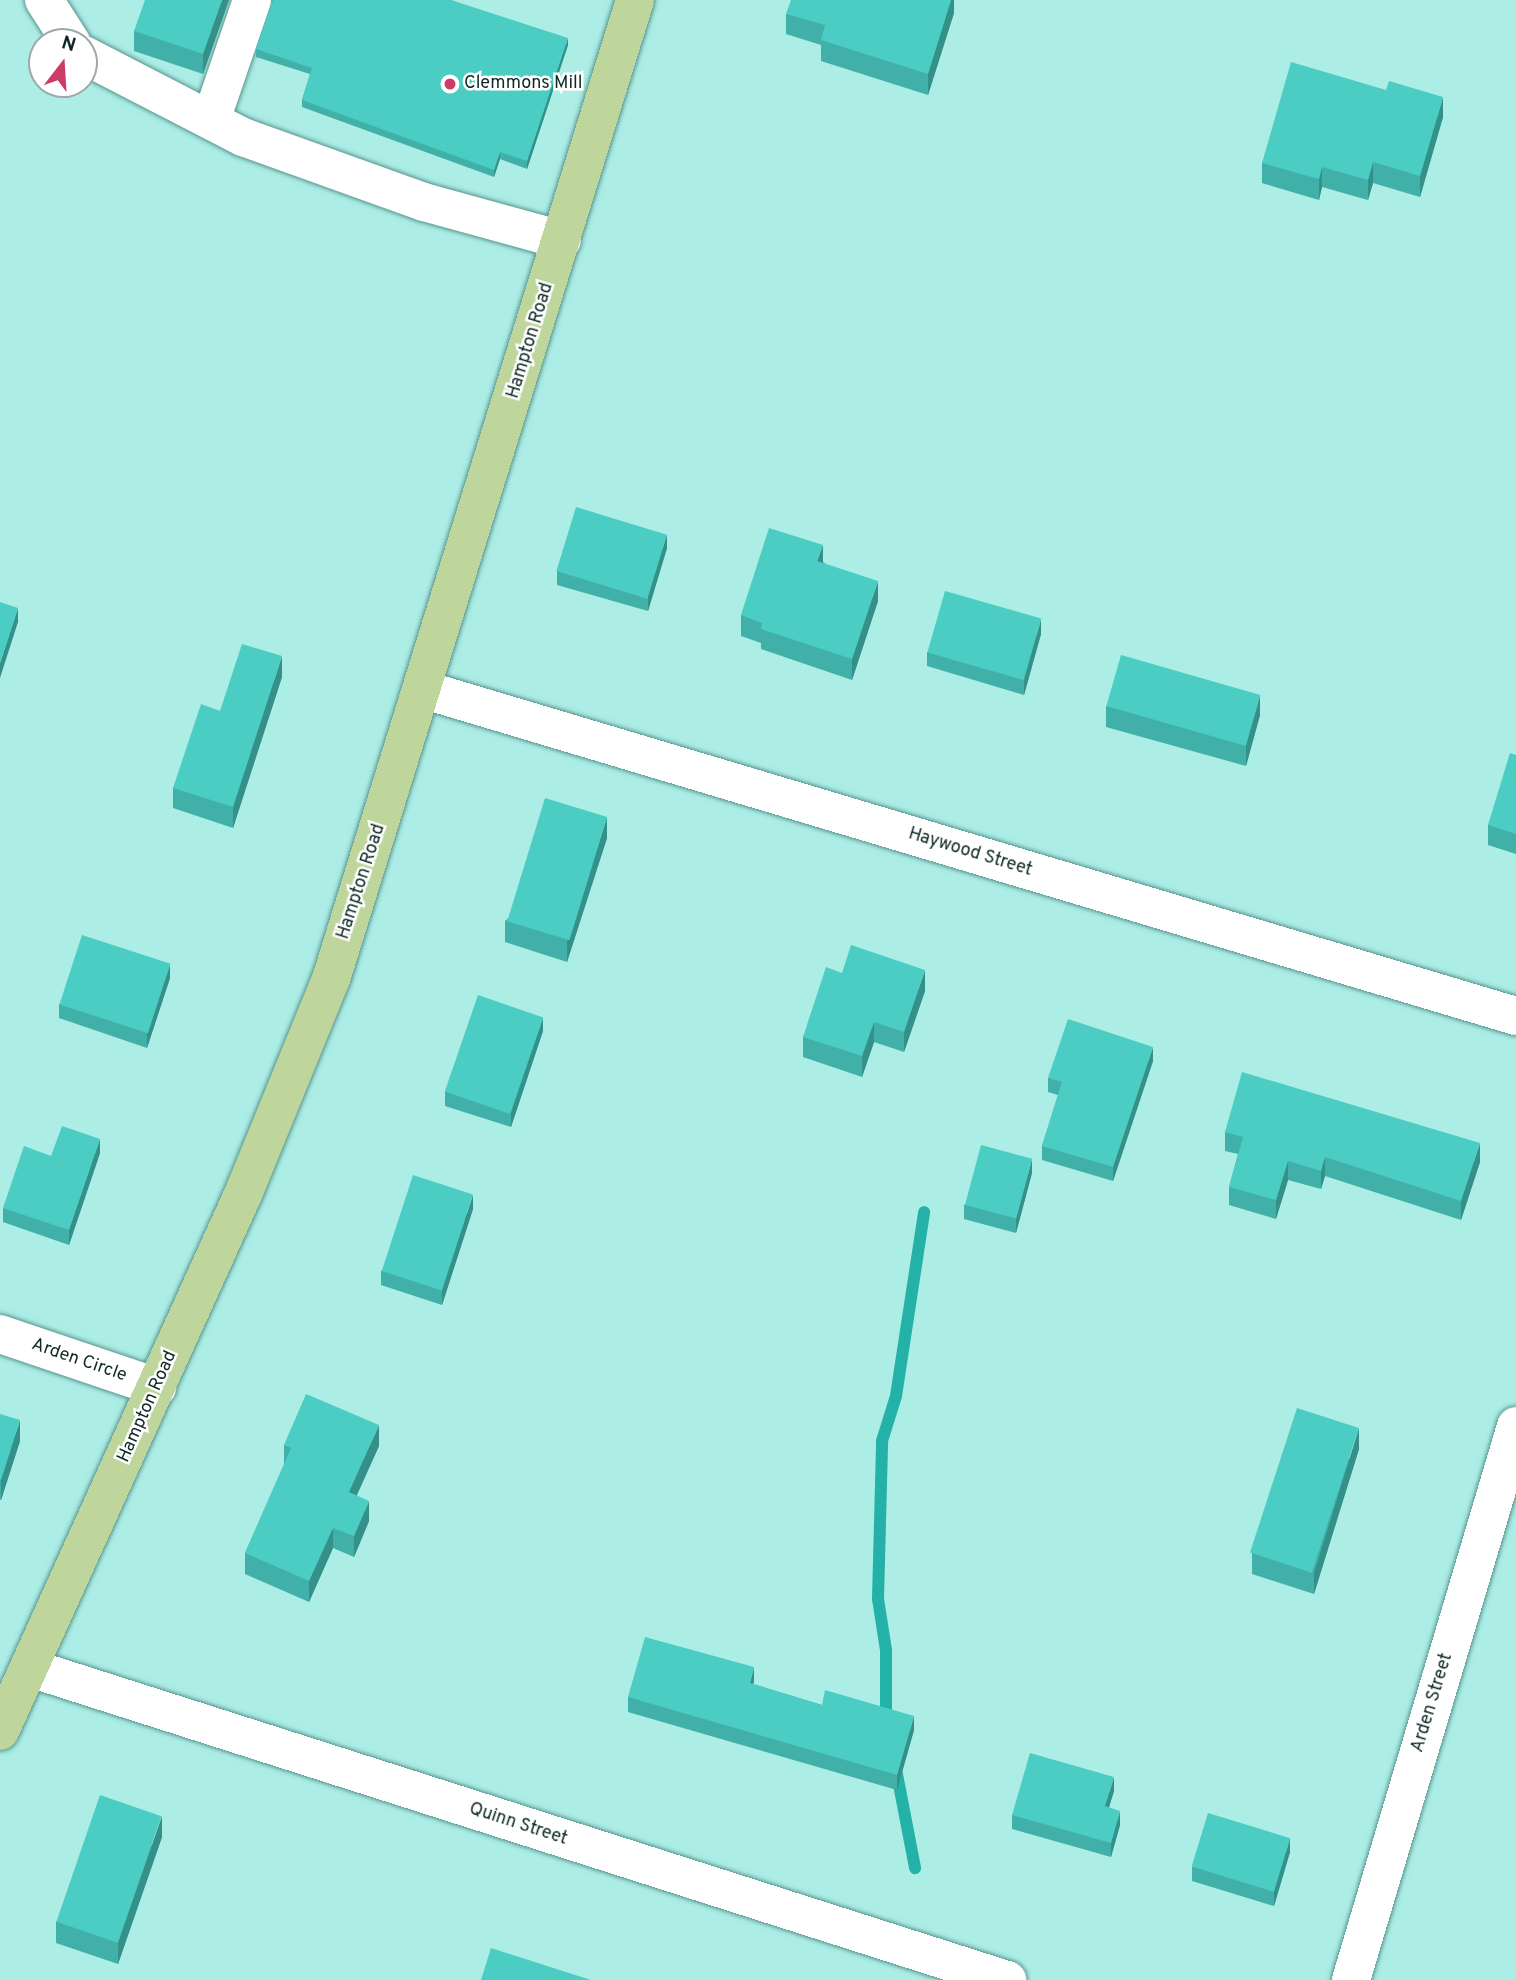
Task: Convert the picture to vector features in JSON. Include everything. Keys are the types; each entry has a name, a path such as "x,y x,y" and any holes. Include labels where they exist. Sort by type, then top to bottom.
{"main road":[{"name":"Hampton Road","path":"0,1731 157,1387 332,976 425,690 635,0"}],"street":[{"path":"44,0 62,28"},
{"path":"211,120 252,0"},
{"path":"98,62 211,120 424,202 562,240"},
{"name":"Haywood Street","path":"425,690 1516,1016"},
{"name":"Arden Circle","path":"0,1334 157,1387"},
{"name":"Arden Street","path":"1351,1980 1516,1426"},
{"name":"Quinn Street","path":"30,1668 1007,1980"}],"building":[{"path":"145,0 222,0 203,54 134,31"},
{"path":"273,0 451,0 568,38 527,161 500,152 494,170 302,100 312,68 256,49"},
{"path":"791,0 951,0 928,74 821,40 825,25 786,14"},
{"path":"1291,62 1386,90 1389,81 1443,97 1420,176 1373,162 1368,180 1322,167 1319,179 1262,163"},
{"path":"576,507 667,535 647,599 556,571"},
{"path":"769,528 823,545 817,561 878,581 852,659 761,629 762,623 741,615"},
{"path":"945,591 1041,619 1023,680 927,653"},
{"path":"0,602 18,608 0,663"},
{"path":"242,644 282,656 233,807 173,788 201,704 220,711"},
{"path":"1121,655 1260,695 1246,746 1106,706"},
{"path":"1510,753 1516,755 1516,834 1488,825"},
{"path":"545,798 607,817 569,940 507,921"},
{"path":"82,935 170,964 148,1033 59,1004"},
{"path":"851,945 925,970 904,1032 874,1022 862,1056 803,1037 826,967 842,973"},
{"path":"478,995 543,1017 510,1114 445,1091"},
{"path":"1068,1019 1153,1047 1113,1167 1042,1146 1062,1082 1048,1078"},
{"path":"1242,1072 1480,1143 1461,1201 1325,1157 1321,1171 1288,1161 1276,1200 1229,1187 1243,1137 1225,1132"},
{"path":"62,1126 100,1139 69,1230 3,1208 24,1146 51,1156"},
{"path":"981,1145 1032,1159 1016,1219 965,1205"},
{"path":"413,1175 473,1194 442,1291 382,1271"},
{"path":"306,1394 379,1425 349,1492 369,1501 354,1536 333,1528 309,1581 245,1553 291,1448 284,1445"},
{"path":"1297,1408 1359,1428 1312,1573 1250,1553"},
{"path":"0,1414 20,1420 1,1480 0,1479"},
{"path":"645,1637 754,1667 750,1683 822,1705 825,1690 914,1716 897,1775 628,1697"},
{"path":"1030,1753 1114,1777 1105,1806 1120,1811 1111,1843 1012,1815"},
{"path":"100,1795 161,1816 118,1943 56,1922"},
{"path":"1208,1813 1290,1838 1274,1892 1192,1867"},
{"path":"491,1948 591,1980 481,1980"}],"waterway":[{"path":"886,1721 886,1650 878,1599 882,1441 896,1396 924,1212"},
{"path":"896,1769 915,1868"}],"place":[{"name":"Clemmons Mill","path":"450,84"}]}
